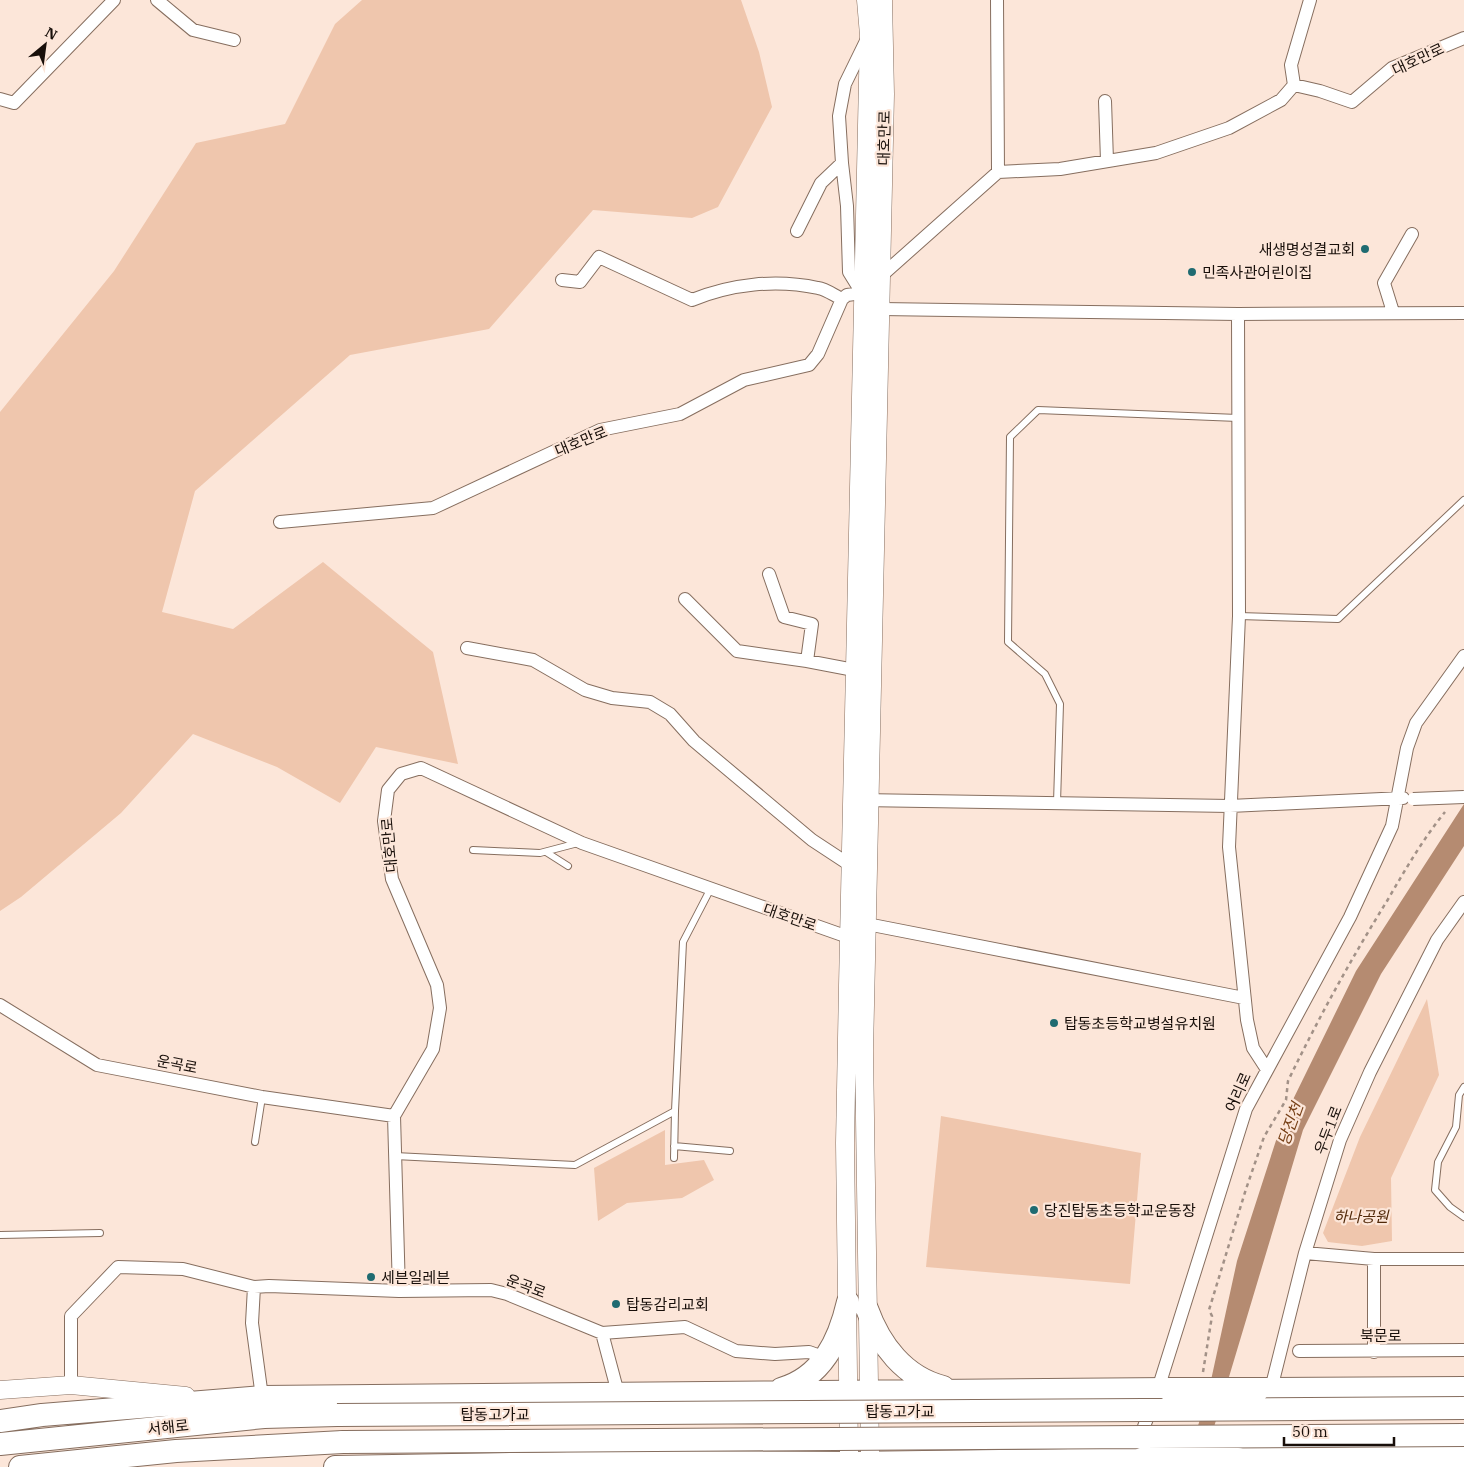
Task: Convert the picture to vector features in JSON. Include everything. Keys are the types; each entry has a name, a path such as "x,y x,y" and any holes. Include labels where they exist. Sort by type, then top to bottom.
{"highway":[{"path":"758,1392 780,1389 798,1382 818,1368 858,1305 882,1341 904,1367 933,1384 958,1390"},
{"path":"0,1421 42,1415 262,1397 958,1390 1464,1388"},
{"name":"탑동고가교","path":"337,1415 1464,1408"},
{"name":"서해로","path":"0,1444 264,1418 337,1415"},
{"name":"탑동고가교","path":"343,1442 1464,1435"},
{"name":"서해로","path":"20,1467 176,1451 343,1442"},
{"path":"335,1467 628,1464 859,1465 950,1461 1135,1462 1464,1457"},
{"path":"928,1467 950,1461"}],"main road":[{"name":"대호만로","path":"850,296 869,35 866,0"},
{"name":"대호만로","path":"858,1305 881,310 885,94 883,0"},
{"path":"850,296 854,670 845,1143 858,1305 859,1465"},
{"path":"0,1390 71,1385 226,1400"}],"street":[{"path":"0,99 14,103 114,0"},
{"path":"157,0 193,30 234,40"},
{"path":"997,0 998,172 1060,169 1156,153 1229,128 1281,100 1294,85 1290,65 1310,0"},
{"path":"562,280 580,282 599,257 692,300 706,294 762,282 819,288 850,296 847,206 839,116 845,84 869,35"},
{"name":"대호만로","path":"1294,85 1320,90 1352,102 1392,68 1464,38"},
{"path":"1105,101 1107,161"},
{"path":"797,231 821,183 842,163"},
{"name":"대호만로","path":"280,522 433,508 600,430 680,414 744,380 809,365 818,354 850,296 881,276 998,172"},
{"path":"1393,312 1384,282 1412,234"},
{"path":"881,310 1238,314 1464,313"},
{"path":"1238,314 1239,616 1230,806 1230,847 1244,998 1253,1048 1266,1068"},
{"path":"769,574 784,617 812,624 807,661"},
{"path":"685,599 737,651 854,670"},
{"path":"467,648 533,660 585,690 612,698 650,702 670,714 694,741 812,840 850,865"},
{"name":"어리로","path":"1135,1462 1148,1418 1163,1389 1246,1109 1266,1068 1354,908 1392,826 1407,748 1416,723 1464,656"},
{"name":"대호만로","path":"394,1116 432,1049 440,1008 437,985 392,879 384,822 388,790 401,774 421,768 580,842 848,937"},
{"path":"851,799 1230,806 1397,797 1464,797"},
{"name":"우두1로","path":"1265,1389 1340,1140 1370,1072 1437,940 1464,902"},
{"path":"867,924 1244,998"},
{"name":"운곡로","path":"0,1005 97,1065 262,1097 394,1116"},
{"path":"394,1116 399,1291"},
{"path":"1305,1253 1374,1259 1464,1259"},
{"path":"1374,1259 1374,1352"},
{"name":"운곡로","path":"71,1385 71,1316 118,1267 183,1269 254,1287 399,1291 491,1290 507,1294 602,1333 685,1327 736,1351 775,1354 809,1352 826,1358"},
{"path":"254,1287 252,1323 262,1397"},
{"path":"602,1333 618,1393"},
{"name":"북문로","path":"1299,1351 1464,1350"}],"lane":[{"path":"1057,803 1060,704 1045,674 1008,642 1010,437 1038,410 1238,418"},
{"path":"1239,616 1338,619 1464,500"},
{"path":"473,850 546,852 580,842"},
{"path":"546,852 568,866"},
{"path":"674,1158 683,942 711,888"},
{"path":"1464,1087 1459,1095 1456,1127 1438,1162 1435,1190 1450,1207 1464,1217"},
{"path":"255,1142 262,1097"},
{"path":"395,1156 575,1165 675,1111"},
{"path":"674,1146 730,1151"},
{"path":"0,1235 100,1233"}],"path":[{"path":"1201,1381 1212,1316 1209,1310 1246,1189 1264,1137 1286,1100 1288,1081 1364,938 1417,851 1448,808"}],"green space":[{"path":"362,0 741,0 759,52 772,107 718,207 692,218 593,210 489,329 350,355 195,491 162,612 233,629 323,562 433,652 458,764 376,747 340,803 277,767 193,734 121,813 21,897 0,911 0,412 114,271 196,143 285,124 335,24"},
{"name":"하나공원","path":"1427,999 1439,1075 1391,1178 1392,1241 1362,1246 1328,1242 1323,1233 1360,1137"},
{"name":"당진탑동초등학교운동장","path":"941,1116 1141,1153 1130,1284 926,1267"},
{"path":"665,1130 665,1165 704,1160 714,1180 682,1198 627,1203 598,1221 594,1168"}],"water":[{"name":"당진천","path":"1464,804 1464,846 1381,974 1303,1130 1202,1467 1185,1467 1208,1394 1237,1261 1282,1122 1356,971"}],"place":[{"name":"새생명성결교회","path":"1365,249"},
{"name":"민족사관어린이집","path":"1192,272"},
{"name":"탑동초등학교병설유치원","path":"1054,1023"},
{"name":"당진탑동초등학교운동장","path":"1034,1210"},
{"name":"세븐일레븐","path":"371,1277"},
{"name":"탑동감리교회","path":"616,1304"}]}
